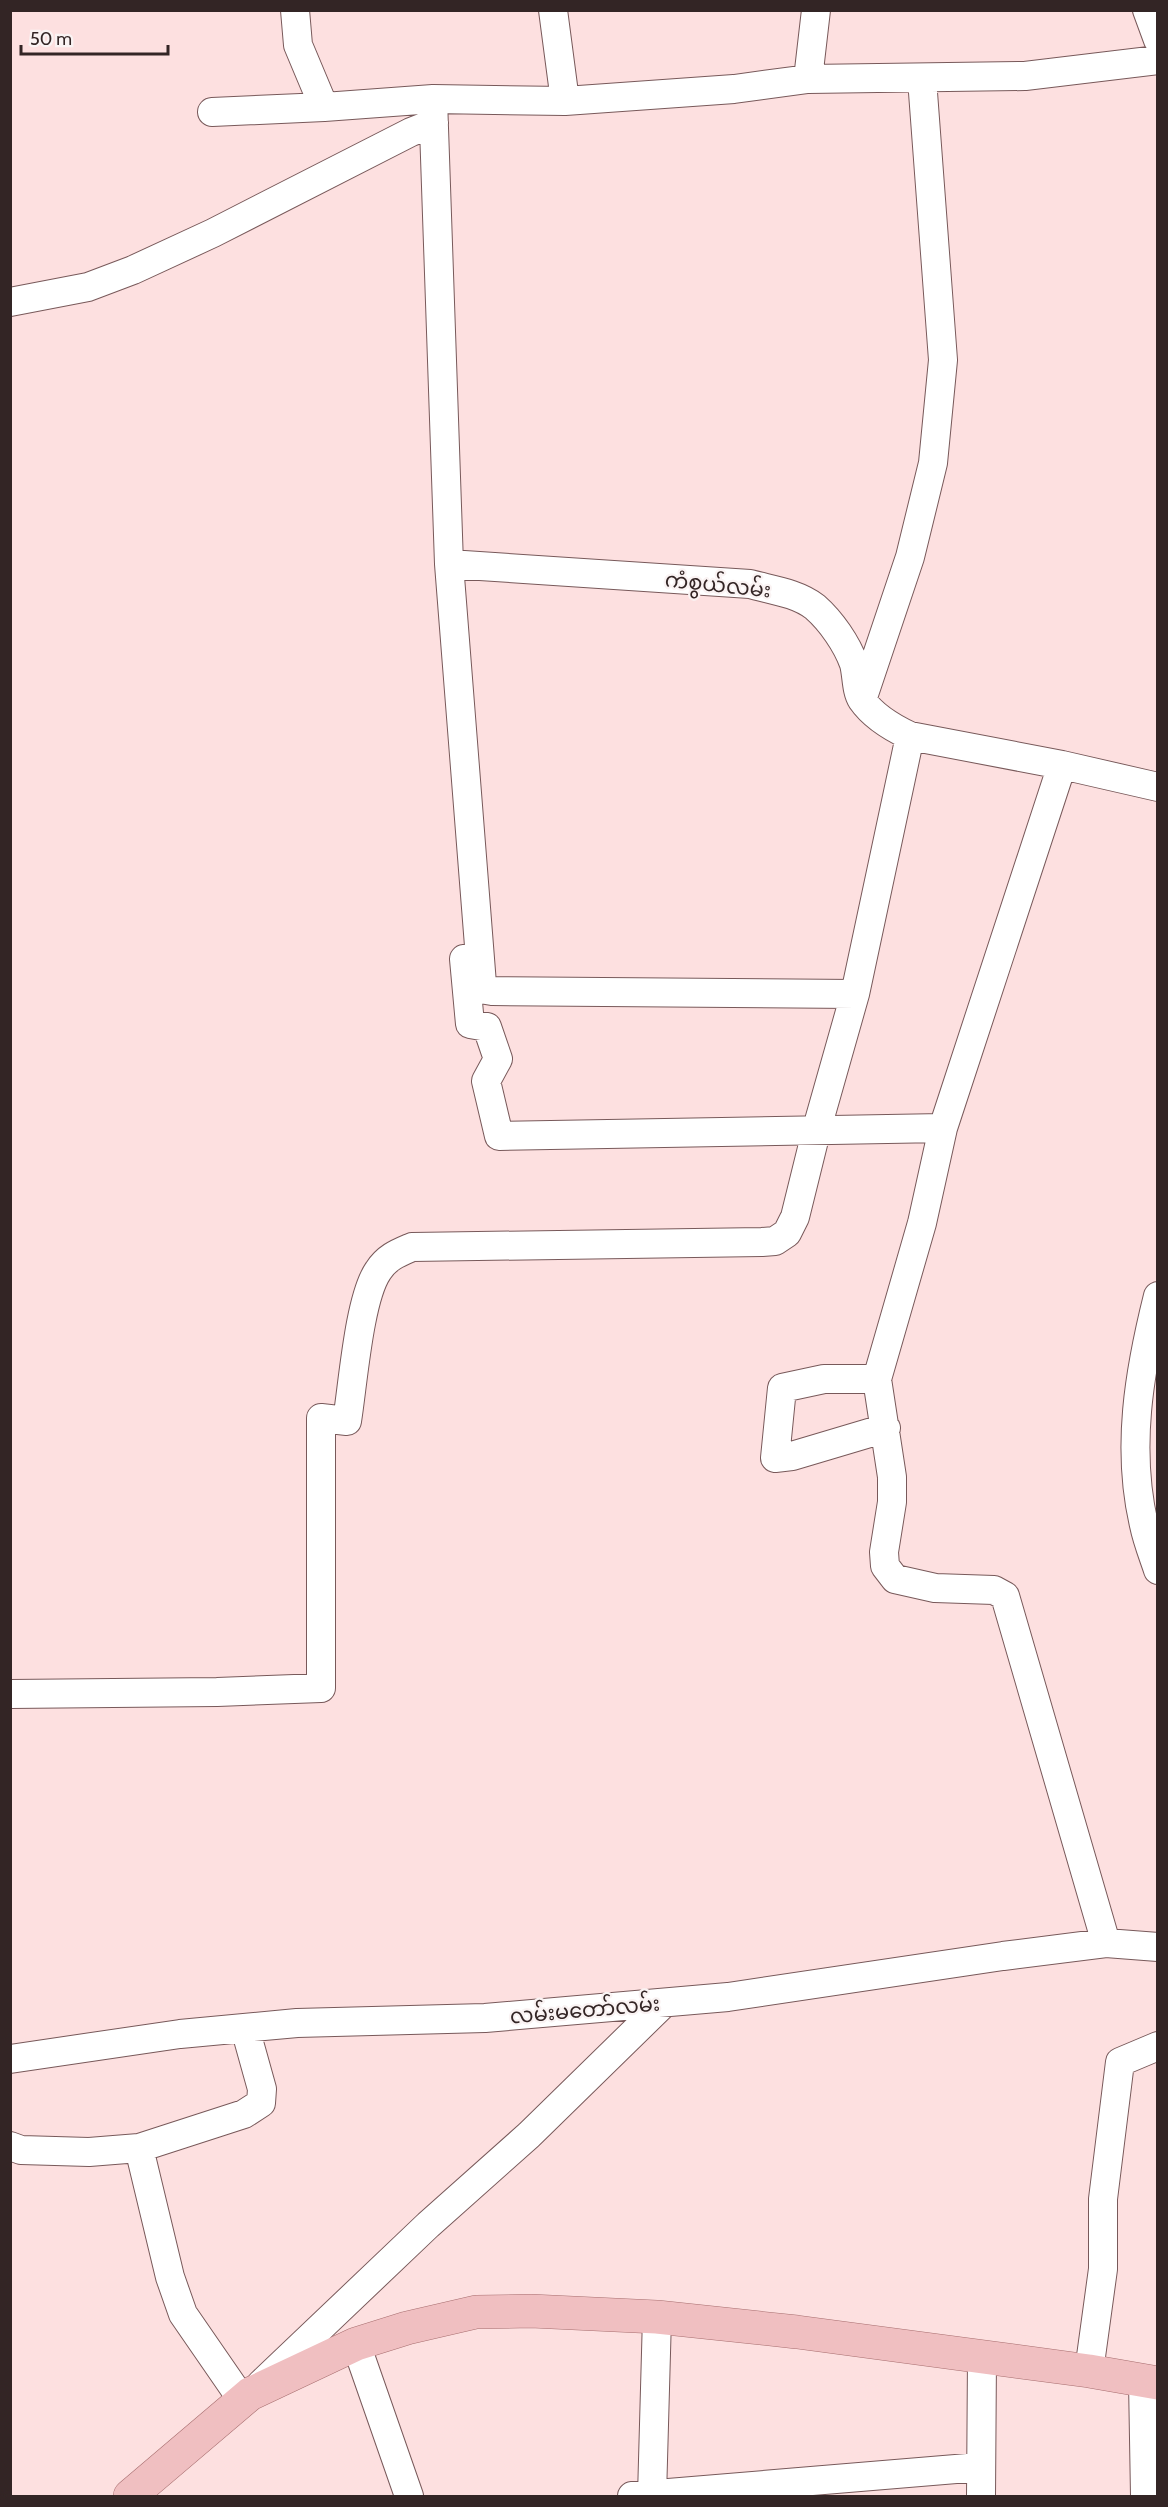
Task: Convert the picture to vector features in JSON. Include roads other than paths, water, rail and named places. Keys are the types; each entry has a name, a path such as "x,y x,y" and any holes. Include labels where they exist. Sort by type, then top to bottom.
{"main road":[{"path":"130,2496 247,2398 356,2344 407,2328 476,2312 531,2311 657,2316 982,2356 1150,2382"}],"street":[{"path":"295,10 298,45 324,107"},
{"path":"553,10 566,101"},
{"path":"808,79 816,10"},
{"path":"1147,10 1157,38"},
{"path":"212,112 324,107 433,111 734,89 808,79 1025,76 1158,60"},
{"path":"922,78 943,360 940,401 933,463 910,557 861,700 889,726 910,736 1062,765 1158,788"},
{"path":"10,302 88,287 133,270 213,233 411,132 433,111"},
{"path":"433,111 445,394 449,564 480,974 486,990 855,994"},
{"name":"ကံစွယ်လမ်း","path":"449,564 750,584 796,596 814,607 842,641 854,663 861,700"},
{"path":"10,1694 217,1692 321,1688 321,1418 347,1422 367,1294 378,1271 392,1255 412,1247 775,1240 787,1233 795,1217 816,1128 855,994 910,736"},
{"path":"1062,765 943,1128 922,1222 877,1379 892,1477 892,1502 884,1552 885,1566 895,1580 935,1588 994,1590 1005,1596 1106,1943"},
{"path":"459,900 470,1024 487,1027 498,1059 486,1081 500,1136 816,1128 943,1128"},
{"path":"1158,1296 1137,1398 1134,1442 1144,1526 1158,1570"},
{"path":"877,1379 824,1379 782,1388 775,1458 792,1456 886,1428"},
{"name":"လမ်းမတော်လမ်း","path":"10,2059 180,2034 297,2023 485,2018 728,1997 1106,1943 1158,1947"},
{"path":"139,2148 170,2277 183,2314 247,2398 428,2225 529,2135 664,2003"},
{"path":"10,2146 21,2150 89,2152 139,2148 244,2114 261,2103 262,2089 245,2028"},
{"path":"1089,2371 1103,2269 1103,2199 1120,2062 1158,2046"},
{"path":"657,2316 646,2496 980,2467"},
{"path":"356,2344 409,2496"},
{"path":"981,2496 982,2356"},
{"path":"1145,2496 1150,2382"}]}
